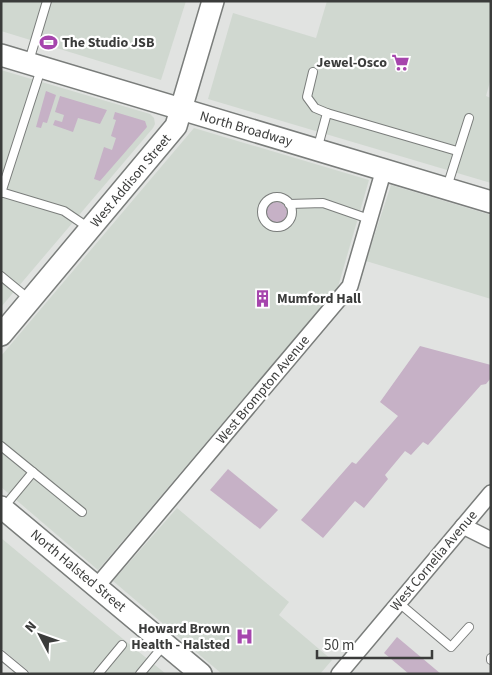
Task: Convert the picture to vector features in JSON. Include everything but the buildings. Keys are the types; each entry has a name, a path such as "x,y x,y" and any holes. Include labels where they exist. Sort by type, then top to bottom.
{"main road":[{"name":"West Addison Street","path":"1,335 176,126 214,1"},
{"name":"North Broadway","path":"3,58 35,65 491,202"},
{"name":"North Halsted Street","path":"2,508 202,674"}],"street":[{"name":"West Brompton Avenue","path":"96,586 350,286 384,170"},
{"name":"West Cornelia Avenue","path":"339,674 491,493"},
{"path":"463,526 491,540"}],"lane":[{"path":"47,1 35,65 1,192 64,211 91,229"},
{"path":"313,72 307,97 315,108 457,151"},
{"path":"317,150 327,113"},
{"path":"446,188 469,118"},
{"path":"289,204 292,214 288,223 283,226 273,227 265,222 261,212 262,207 268,199 277,197 286,200 289,204 323,203 369,219"},
{"path":"1,276 31,300"},
{"path":"1,446 82,512"},
{"path":"2,508 33,472"},
{"path":"398,603 451,647 468,627"},
{"path":"140,674 165,644"},
{"path":"98,674 122,645"},
{"path":"1,655 24,674"}],"shaded area":[{"path":"1,1 186,1 161,80 1,31"},
{"path":"327,1 491,1 491,78 486,96 491,98 491,183 208,99 233,13 316,38"},
{"path":"1,70 150,114 154,118 155,124 1,307"},
{"path":"46,91 56,95 47,123 43,122 41,128 36,127"},
{"path":"60,96 107,110 100,124 78,118 73,132 53,125 55,120 62,122 64,115 55,112"},
{"path":"115,112 145,121 147,127 100,181 94,179 104,147 112,150 116,138 111,136 116,120 113,119"},
{"path":"194,128 369,180 338,287 98,570 1,487 1,356"},
{"path":"391,185 491,215 491,299 366,261"},
{"path":"276,202 284,205 287,213 284,221 276,224 268,221 265,213 268,205"},
{"path":"420,346 491,365 491,378 486,384 481,385 428,445 423,442 411,455 405,451 385,475 388,479 364,508 355,501 323,538 301,520 352,462 356,464 398,416 380,402"},
{"path":"228,469 278,510 260,529 210,490"},
{"path":"177,508 289,602 279,615 332,660 320,674 222,674 113,581"},
{"path":"1,538 166,674 32,674 1,648"},
{"path":"397,637 441,674 409,674 384,653"}],"place":[{"name":"The Studio JSB","path":"48,43"},
{"name":"Jewel-Osco","path":"401,63"},
{"name":"Mumford Hall","path":"263,299"},
{"name":"Howard Brown Health - Halsted","path":"244,637"}]}
